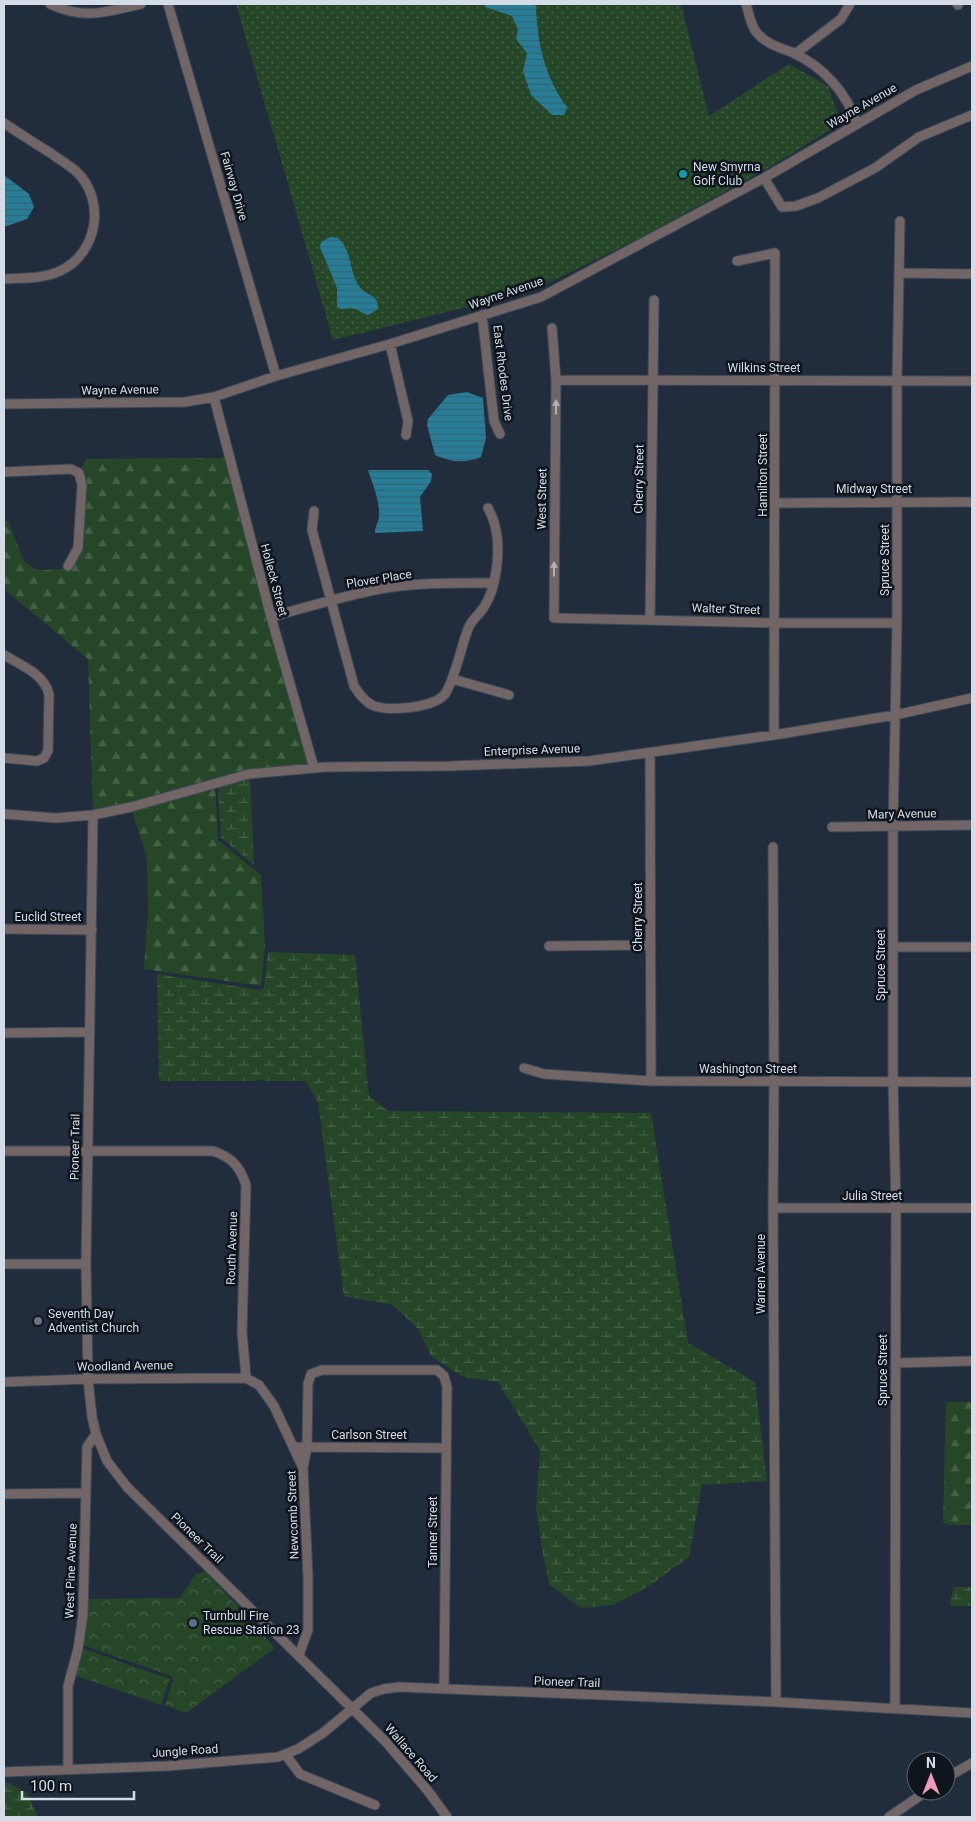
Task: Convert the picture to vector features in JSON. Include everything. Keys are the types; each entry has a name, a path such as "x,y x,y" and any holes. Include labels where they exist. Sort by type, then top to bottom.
{"street":[{"path":"50,4 73,13 106,12 141,4"},
{"name":"Fairway Drive","path":"168,4 276,376"},
{"path":"746,4 750,20 756,32 764,40 813,64 832,79 857,124"},
{"path":"795,54 841,19 850,4"},
{"name":"Wayne Avenue","path":"4,404 185,402 214,397 276,376 390,344 541,297 764,178 916,90 972,66"},
{"path":"764,178 782,207 796,206 818,198 875,168 919,137 972,116"},
{"path":"4,123 77,172 90,191 95,209 95,223 91,239 83,253 72,264 59,272 37,277 4,279"},
{"name":"Spruce Street","path":"895,1708 896,1208 893,1082 893,827 896,715 897,381 900,222"},
{"name":"Hamilton Street","path":"737,261 775,254 776,623 774,736"},
{"path":"899,274 972,274"},
{"name":"Cherry Street","path":"650,619 654,300"},
{"name":"East Rhodes Drive","path":"482,315 494,421 500,434"},
{"name":"West Street","path":"552,328 556,380 554,618"},
{"path":"390,344 408,421 406,436"},
{"name":"Wilkins Street","path":"556,380 972,381"},
{"name":"Holleck Street","path":"214,397 271,618 314,768"},
{"path":"4,472 71,469 79,473 82,485 78,548 68,566"},
{"name":"Midway Street","path":"775,503 972,502"},
{"path":"314,511 312,530 354,686 367,702 383,708 423,706 433,703 444,694 452,679 469,624 484,607 494,583 498,562 496,527 488,508"},
{"name":"Plover Place","path":"271,618 330,600 377,590 428,584 494,583"},
{"name":"Walter Street","path":"554,618 776,623 897,623"},
{"path":"4,655 38,675 49,694 48,751 44,758 37,761 4,758"},
{"path":"452,679 509,695"},
{"name":"Enterprise Avenue","path":"93,815 157,800 249,774 314,768 589,761 774,736 896,715 972,698"},
{"name":"Cherry Street","path":"650,754 651,1081"},
{"path":"4,814 56,818 93,815"},
{"name":"Pioneer Trail","path":"93,815 86,1264 88,1379 92,1417 96,1434 107,1461 127,1487 352,1708 371,1694 399,1686 776,1702 972,1713"},
{"name":"Mary Avenue","path":"832,827 972,825"},
{"name":"Warren Avenue","path":"773,846 776,1702"},
{"name":"Euclid Street","path":"4,929 92,930"},
{"path":"549,946 651,945"},
{"path":"893,947 972,947"},
{"path":"4,1033 90,1032"},
{"name":"Washington Street","path":"524,1068 544,1074 651,1081 972,1082"},
{"name":"Routh Avenue","path":"4,1151 213,1151 227,1156 233,1161 243,1173 246,1184 242,1332 246,1378"},
{"name":"Julia Street","path":"773,1208 972,1208"},
{"path":"4,1264 86,1264"},
{"path":"896,1363 972,1361"},
{"name":"Tanner Street","path":"311,1374 322,1370 437,1370 444,1376 447,1387 444,1689"},
{"name":"Newcomb Street","path":"299,1655 308,1630 308,1577 303,1468 307,1447 308,1384 311,1374"},
{"path":"246,1378 259,1385 269,1399 303,1468"},
{"name":"Woodland Avenue","path":"4,1382 88,1379 246,1378"},
{"name":"West Pine Avenue","path":"68,1769 68,1686 78,1648 83,1615 87,1447 96,1434"},
{"name":"Carlson Street","path":"293,1447 445,1448"},
{"path":"4,1494 85,1493"},
{"name":"Jungle Road","path":"4,1772 167,1766 278,1757 298,1749 323,1733 352,1708"},
{"name":"Wallace Road","path":"352,1708 385,1741 428,1790 447,1817"},
{"path":"285,1754 300,1774 375,1805"},
{"path":"956,1772 972,1763"},
{"path":"889,1817 912,1801"}],"green space":[{"name":"New Smyrna Golf Club","path":"236,4 681,4 709,116 789,64 828,86 841,123 770,167 640,238 532,291 333,340"},
{"path":"230,458 314,768 215,783 218,840 261,875 265,947 261,986 144,969 148,910 147,858 131,808 93,815 88,659 4,589 4,521 8,521 24,561 35,569 62,569 68,566 78,548 79,473 86,459"},
{"path":"250,778 254,865 221,838 218,786"},
{"path":"268,952 355,955 369,1096 388,1111 651,1113 688,1343 755,1382 767,1481 702,1485 689,1557 649,1586 613,1605 581,1608 549,1584 536,1508 540,1450 498,1382 463,1377 431,1356 418,1329 393,1305 344,1296 318,1103 306,1081 265,1081 261,1079 257,1081 159,1081 157,974 261,990 264,987"},
{"path":"946,1402 972,1402 972,1525 950,1525 943,1523"},
{"path":"196,1573 207,1573 275,1648 186,1713 165,1705 173,1681 171,1676 83,1645 87,1599 180,1598"},
{"path":"954,1587 972,1587 972,1606 951,1606"},
{"path":"84,1649 170,1679 161,1705 74,1675"},
{"path":"4,1781 27,1793 38,1817 4,1817"}],"water":[{"path":"486,4 533,4 536,6 540,46 553,84 567,107 564,115 552,115 531,95 523,71 527,53 516,39 518,29 512,16 485,7"},
{"path":"4,175 29,194 34,207 27,219 7,226 4,226"},
{"path":"331,237 338,238 343,244 359,286 374,297 378,304 378,309 368,315 355,309 341,309 337,306 337,288 320,247 321,242"},
{"path":"467,392 483,398 486,438 481,457 469,461 458,461 435,455 427,425 428,419 448,395"},
{"path":"368,470 428,470 432,474 431,481 420,497 423,531 375,533 379,517 378,505"}],"place":[{"name":"New Smyrna Golf Club","path":"683,174"},
{"name":"Seventh Day Adventist Church","path":"38,1321"},
{"name":"Turnbull Fire Rescue Station 23","path":"193,1623"}]}
